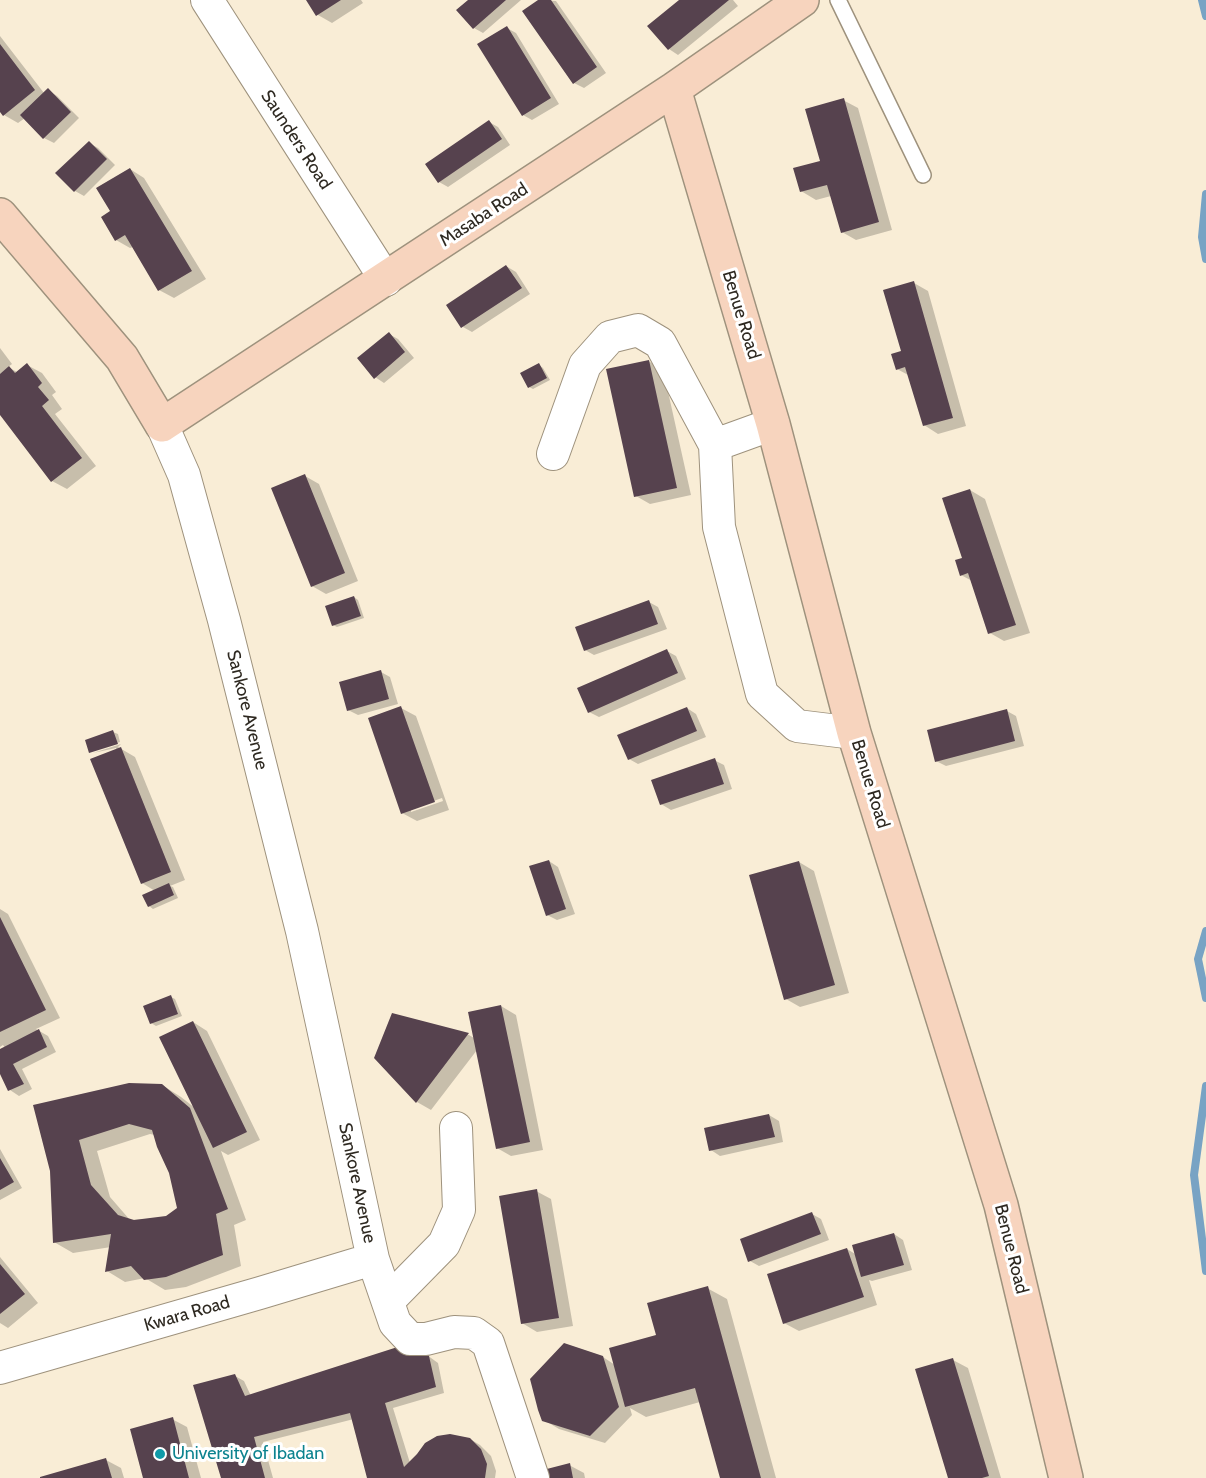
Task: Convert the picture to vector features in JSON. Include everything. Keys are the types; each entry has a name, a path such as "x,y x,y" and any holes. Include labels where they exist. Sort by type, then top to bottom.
{"street":[{"name":"Saunders Road","path":"207,0 386,280"},
{"name":"Masaba Road","path":"162,425 674,89 802,0"},
{"name":"Benue Road","path":"674,89 773,424 855,733 1001,1205 1066,1478"},
{"name":"Sankore Avenue","path":"0,215 122,358 162,425 183,476 224,620 302,931 373,1258 395,1323 410,1339 426,1339 453,1332 474,1333 488,1343 533,1478"},
{"path":"553,454 585,365 610,337 638,330 660,344 715,445 719,528 762,694 797,726 855,733"},
{"path":"715,445 773,424"},
{"path":"389,1300 444,1244 459,1210 456,1128"},
{"name":"Kwara Road","path":"0,1368 373,1258"}],"lane":[{"path":"838,0 922,175"}],"building":[{"path":"306,0 341,0 316,16"},
{"path":"468,0 506,0 473,29 456,10"},
{"path":"538,0 551,0 597,67 573,84 522,11"},
{"path":"679,0 729,0 668,50 647,26"},
{"path":"507,26 551,98 522,116 477,44"},
{"path":"0,44 35,90 3,116 0,112"},
{"path":"48,88 71,112 43,139 20,115"},
{"path":"844,98 879,222 841,233 827,185 800,192 793,168 820,161 805,109"},
{"path":"489,120 502,139 438,183 425,164"},
{"path":"89,141 107,159 74,192 55,173"},
{"path":"130,168 192,271 158,291 125,235 115,241 101,217 110,211 96,188"},
{"path":"506,265 522,288 461,328 446,305"},
{"path":"914,281 953,418 923,426 905,367 896,370 891,354 901,351 883,290"},
{"path":"389,332 405,352 374,379 357,358"},
{"path":"649,360 677,488 634,497 606,369"},
{"path":"27,363 42,383 38,387 49,400 42,406 82,458 51,482 0,415 0,374 9,366 15,373"},
{"path":"539,363 547,378 528,388 520,373"},
{"path":"305,474 345,573 311,587 271,488"},
{"path":"970,489 1016,625 988,634 968,573 960,576 955,560 962,558 942,498"},
{"path":"354,596 361,616 332,626 325,606"},
{"path":"649,600 658,624 584,651 575,627"},
{"path":"667,649 678,673 588,713 577,688"},
{"path":"381,670 389,699 347,711 339,682"},
{"path":"401,706 435,802 401,814 368,718"},
{"path":"687,707 697,731 628,760 617,735"},
{"path":"1007,709 1015,741 935,762 927,730"},
{"path":"113,730 118,744 89,753 85,740"},
{"path":"121,747 171,872 141,884 90,759"},
{"path":"715,758 724,784 660,805 651,780"},
{"path":"549,860 566,909 546,916 529,866"},
{"path":"799,861 835,985 784,1000 749,875"},
{"path":"169,883 174,895 148,907 142,895"},
{"path":"0,917 46,1010 0,1032"},
{"path":"171,995 178,1014 150,1024 143,1006"},
{"path":"501,1005 530,1142 496,1149 468,1012"},
{"path":"392,1013 469,1033 416,1103 374,1058"},
{"path":"193,1021 247,1132 213,1148 159,1037"},
{"path":"39,1029 47,1047 13,1064 24,1084 8,1091 0,1074 0,1049"},
{"path":"129,1083 162,1084 190,1108 228,1209 216,1214 223,1255 166,1277 144,1280 131,1266 105,1272 111,1234 53,1243 50,1171 33,1105","holes":["129,1124 152,1130 169,1173 177,1208 166,1216 134,1220 118,1215 91,1185 79,1140"]},
{"path":"769,1114 775,1137 709,1151 704,1128"},
{"path":"0,1158 14,1182 0,1190"},
{"path":"537,1189 559,1318 521,1324 499,1196"},
{"path":"812,1212 821,1234 748,1262 740,1239"},
{"path":"894,1233 904,1265 861,1277 852,1245"},
{"path":"847,1248 864,1297 783,1324 767,1274"},
{"path":"0,1264 25,1294 0,1314"},
{"path":"708,1286 761,1478 720,1478 695,1388 625,1407 609,1348 656,1335 647,1303"},
{"path":"410,1343 429,1356 436,1387 385,1403 404,1467 425,1443 437,1436 450,1434 470,1438 481,1449 487,1464 485,1478 367,1478 350,1413 254,1437 265,1478 221,1478 193,1385 235,1374 245,1396"},
{"path":"564,1343 603,1356 619,1407 590,1436 542,1421 538,1410 530,1379"},
{"path":"953,1358 989,1476 982,1478 948,1478 915,1369"},
{"name":"University of Ibadan","path":"173,1417 189,1478 143,1478 130,1429"},
{"path":"106,1458 112,1478 40,1478 40,1477"},
{"path":"570,1463 573,1478 541,1478 539,1471"}],"waterway":[{"path":"1202,0 1206,16"},
{"path":"1206,194 1202,237 1206,259"},
{"path":"1206,931 1198,959 1206,998"},
{"path":"1206,1086 1194,1175 1206,1271"}],"place":[{"name":"University of Ibadan","path":"160,1454"}]}
